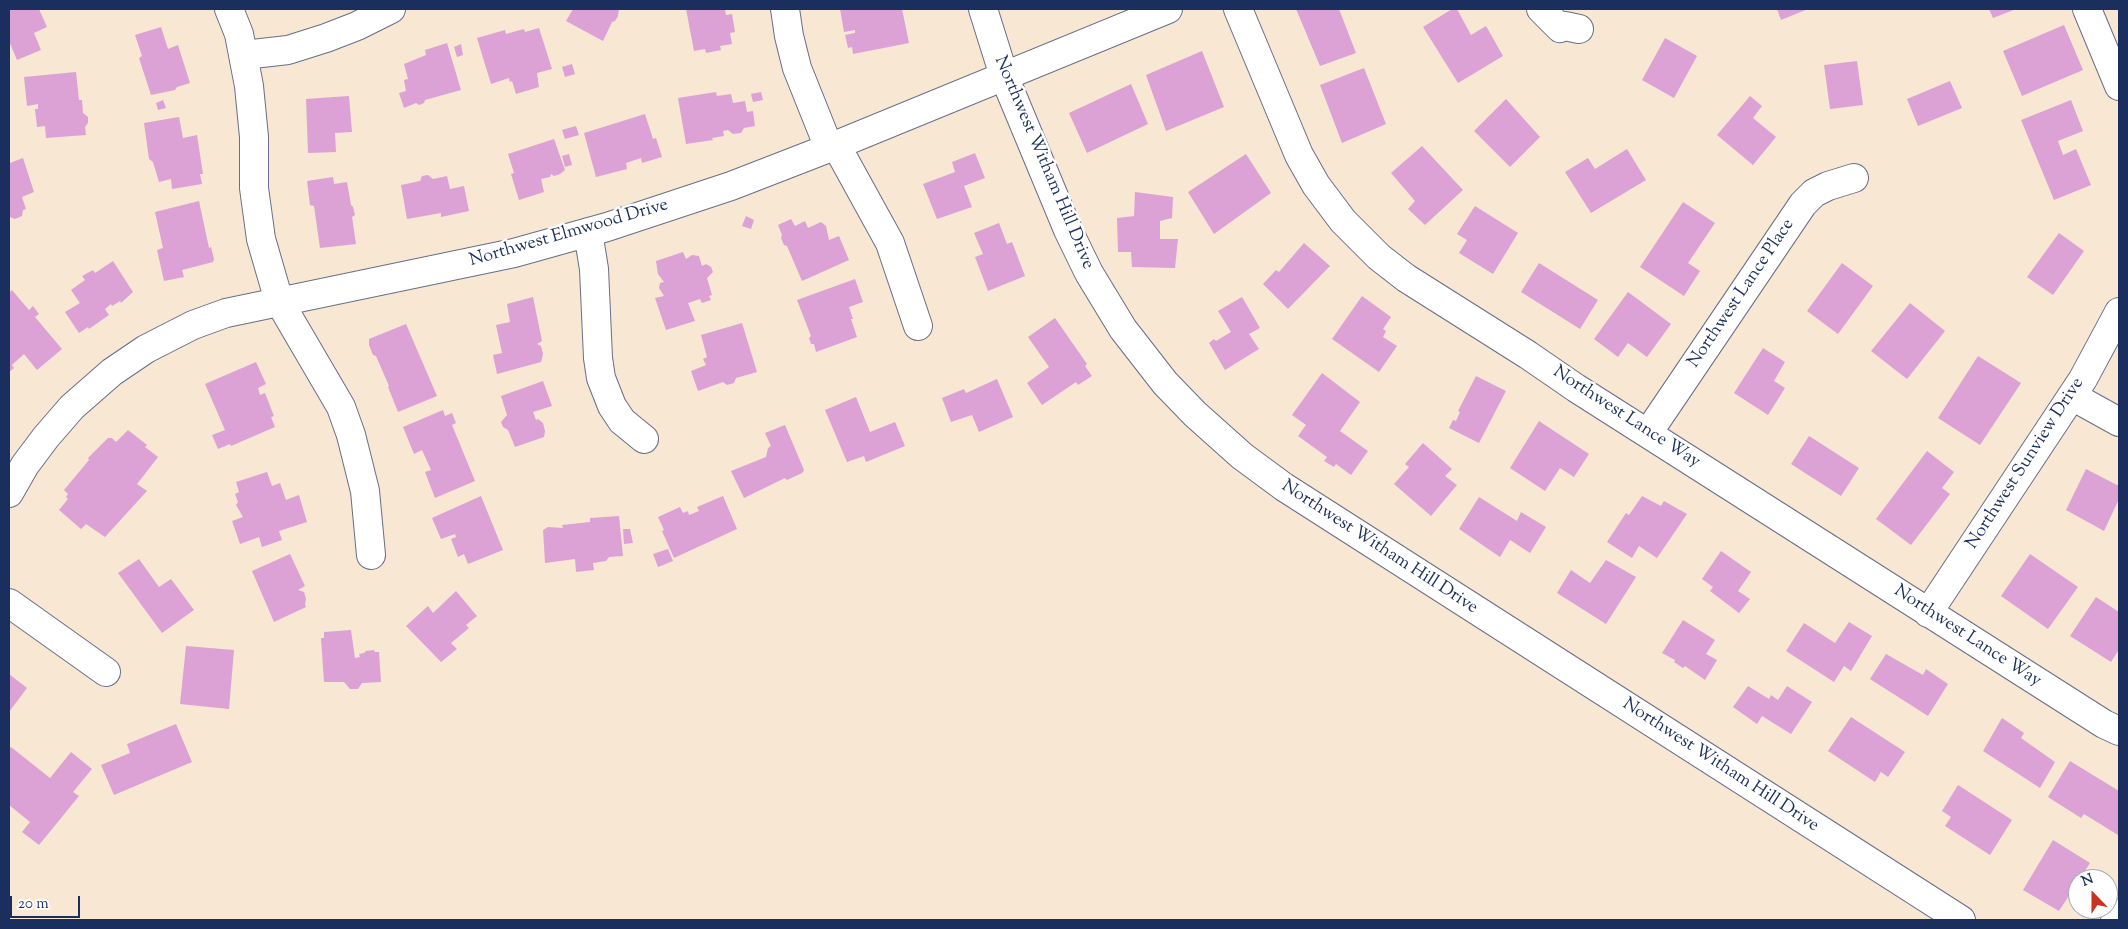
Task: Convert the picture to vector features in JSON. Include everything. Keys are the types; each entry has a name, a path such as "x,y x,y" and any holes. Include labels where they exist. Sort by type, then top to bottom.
{"street":[{"path":"229,9 239,34 244,55 254,137 254,188 261,239 279,301 340,407 351,435 365,491 371,555"},
{"path":"244,55 288,50 357,26 391,9"},
{"path":"785,9 797,68 832,147 890,244 918,326"},
{"name":"Northwest Witham Hill Drive","path":"982,9 1004,76 1068,230 1089,273 1123,329 1165,383 1195,414 1242,456 1284,487 1961,920"},
{"name":"Northwest Elmwood Drive","path":"9,493 25,465 72,407 112,372 146,349 193,325 226,313 279,301 344,290 514,253 588,232 732,186 1168,9"},
{"name":"Northwest Lance Way","path":"1238,9 1299,155 1316,185 1343,221 1379,257 1406,278 1928,613 2104,724 2119,731"},
{"path":"1541,9 1560,28 1565,26 1579,29"},
{"path":"2087,9 2119,86"},
{"name":"Northwest Lance Place","path":"1648,433 1803,204 1814,193 1828,186 1854,178"},
{"path":"588,232 594,269 598,358 601,378 612,406 622,421 644,439"},
{"name":"Northwest Sunview Drive","path":"1928,613 2072,396 2119,312"},
{"path":"2072,396 2119,422"},
{"path":"9,603 106,672"},
{"path":"2115,920 2119,913"}],"building":[{"path":"9,9 39,9 47,27 34,33 41,50 17,60 9,41"},
{"path":"573,9 619,9 618,16 612,22 603,41 566,21"},
{"path":"686,9 725,9 726,15 732,14 735,32 730,33 732,44 720,46 721,50 706,53 705,49 694,51"},
{"path":"840,9 902,9 909,43 853,54 852,47 848,48 845,35 855,33 855,30 844,32"},
{"path":"1296,9 1339,9 1356,53 1320,66"},
{"path":"1452,9 1457,9 1471,35 1486,26 1503,56 1458,83 1423,27"},
{"path":"1777,9 1808,9 1781,20"},
{"path":"1989,9 2016,9 1993,18"},
{"path":"2064,25 2083,70 2022,96 2003,51"},
{"path":"161,27 168,49 178,45 190,83 177,87 175,90 151,95 139,58 142,56 135,35"},
{"path":"539,28 552,69 537,73 539,87 516,94 512,81 510,82 509,78 491,84 477,38 505,30 506,34 524,29 525,32"},
{"path":"1665,38 1697,56 1674,98 1642,80"},
{"path":"447,43 461,90 425,100 424,103 419,105 416,103 404,108 399,93 406,91 404,80 408,79 404,64 426,55 425,50"},
{"path":"461,44 463,55 457,57 454,47"},
{"path":"1202,51 1224,107 1166,131 1146,75"},
{"path":"1857,61 1863,105 1830,109 1824,65"},
{"path":"572,64 575,74 565,77 562,67"},
{"path":"1364,68 1386,124 1342,143 1320,85"},
{"path":"76,72 79,100 82,100 83,113 88,117 88,123 85,127 86,135 46,138 45,126 37,127 35,109 38,109 38,104 27,106 24,77"},
{"path":"1950,81 1962,108 1918,126 1907,99"},
{"path":"1131,84 1148,124 1087,153 1069,113"},
{"path":"716,92 717,96 731,94 733,103 745,101 747,112 753,111 755,126 744,128 741,133 733,134 728,130 723,131 724,136 712,138 713,140 686,144 678,98"},
{"path":"761,92 763,100 753,102 751,94"},
{"path":"349,96 352,132 335,133 336,152 308,153 306,99"},
{"path":"1750,96 1762,106 1753,118 1776,137 1753,165 1717,135"},
{"path":"1506,99 1540,137 1510,167 1474,131"},
{"path":"163,100 166,108 158,110 156,103"},
{"path":"2071,100 2083,131 2058,141 2063,155 2076,149 2091,185 2054,200 2021,120"},
{"path":"645,114 653,139 656,138 662,157 642,163 641,158 626,163 627,169 596,177 584,133"},
{"path":"179,117 183,138 197,135 203,174 200,174 202,184 172,189 171,179 159,182 153,162 149,159 144,123"},
{"path":"576,126 579,135 565,139 562,130"},
{"path":"554,139 565,170 560,174 554,176 551,174 550,177 541,179 544,192 519,200 511,174 514,173 508,154"},
{"path":"1422,146 1463,190 1425,225 1408,209 1415,201 1391,173"},
{"path":"1627,149 1646,180 1591,213 1565,172 1588,158 1595,169"},
{"path":"975,153 985,178 964,186 972,207 937,219 923,184 955,172 952,162"},
{"path":"569,154 572,165 565,167 562,156"},
{"path":"1246,154 1271,193 1214,234 1188,192"},
{"path":"23,158 34,192 22,197 26,209 23,210 22,216 15,219 10,217 9,214 9,160 10,163"},
{"path":"428,175 433,179 447,176 450,189 464,186 469,211 441,217 441,213 407,219 401,185 420,181 422,176"},
{"path":"333,177 334,184 347,182 351,205 355,215 352,217 356,244 320,248 314,206 310,205 307,181"},
{"path":"1135,192 1173,197 1172,218 1160,221 1160,239 1178,239 1175,268 1132,267 1131,252 1118,252 1117,218 1134,216"},
{"path":"199,201 209,248 211,247 214,259 213,262 182,270 184,277 164,281 157,250 163,248 155,212"},
{"path":"1683,202 1715,223 1688,263 1700,271 1684,296 1640,267"},
{"path":"1475,206 1518,233 1493,274 1459,253 1467,240 1457,234"},
{"path":"746,216 754,220 751,229 742,226"},
{"path":"791,219 795,226 805,221 808,228 821,222 826,226 829,240 839,236 849,260 802,281 787,246 784,245 781,238 782,235 778,225"},
{"path":"999,223 1007,244 1012,242 1025,276 988,291 975,257 983,254 974,233"},
{"path":"2059,233 2084,251 2053,295 2027,277"},
{"path":"1304,243 1330,266 1288,309 1263,284 1276,270 1279,272"},
{"path":"683,252 686,259 692,255 699,256 702,266 706,264 711,267 713,272 707,278 712,295 709,296 711,300 702,303 700,299 688,303 695,321 666,330 655,298 664,296 659,288 660,283 664,282 658,274 656,261"},
{"path":"113,261 133,292 121,303 120,301 112,306 111,304 105,309 109,315 89,329 88,327 79,333 65,312 80,303 71,290 85,280 82,276 93,270 95,273"},
{"path":"1539,263 1598,300 1580,329 1521,292"},
{"path":"1842,263 1873,286 1838,334 1807,311"},
{"path":"855,279 863,302 849,307 857,337 816,352 814,344 811,344 809,338 811,336 797,300"},
{"path":"12,290 29,310 33,306 39,314 35,317 62,349 37,370 24,354 12,365 14,368 9,372 9,293"},
{"path":"1628,292 1671,324 1647,357 1628,343 1618,357 1594,339"},
{"path":"1362,296 1391,317 1383,329 1386,331 1383,337 1397,346 1379,372 1332,339"},
{"path":"533,297 542,341 537,344 541,346 543,354 541,362 497,374 493,355 502,353 496,325 510,322 507,304"},
{"path":"1242,297 1260,328 1249,334 1259,349 1225,370 1209,343 1231,332 1218,311"},
{"path":"1910,303 1945,331 1907,379 1871,351"},
{"path":"1055,318 1087,364 1085,366 1092,376 1078,385 1076,382 1042,405 1027,383 1049,367 1028,337"},
{"path":"742,323 757,372 736,378 734,383 727,385 723,382 698,391 691,371 706,365 703,359 707,357 701,335"},
{"path":"406,324 437,396 398,412 389,386 369,345 369,339"},
{"path":"1763,348 1785,362 1774,381 1785,388 1768,415 1734,393"},
{"path":"1978,356 2021,383 1980,445 1938,418"},
{"path":"256,362 266,384 258,388 260,395 265,393 274,416 271,417 275,427 231,446 230,444 218,449 212,435 225,430 205,384"},
{"path":"1322,373 1360,402 1340,431 1368,451 1351,475 1336,464 1334,467 1324,461 1327,457 1298,436 1306,425 1292,415"},
{"path":"1476,376 1506,391 1479,443 1449,428 1453,420 1456,421 1460,412 1458,411"},
{"path":"997,379 1013,417 979,432 972,415 951,422 942,398 964,389 966,393"},
{"path":"543,381 552,406 533,412 536,420 538,419 543,423 544,437 515,447 508,430 503,427 501,422 507,415 501,396"},
{"path":"856,397 870,432 895,422 905,446 866,462 864,456 847,462 825,410"},
{"path":"443,410 445,416 452,413 456,423 452,425 475,481 435,498 425,472 431,470 422,450 414,454 403,427"},
{"path":"1539,421 1589,454 1574,477 1560,468 1545,491 1510,468"},
{"path":"785,425 804,470 802,473 787,480 785,478 744,498 731,471 766,457 768,448 771,446 765,433"},
{"path":"128,430 147,445 145,447 158,457 137,484 147,491 105,537 86,524 81,529 59,510 68,499 66,497 68,494 64,490 89,460 88,458 108,438 112,438 116,442"},
{"path":"1809,436 1859,468 1841,496 1791,464"},
{"path":"1423,443 1452,469 1445,476 1457,485 1431,516 1394,484 1409,467 1405,464"},
{"path":"1927,451 1954,472 1942,488 1950,494 1911,545 1876,519"},
{"path":"2086,469 2119,486 2119,499 2104,531 2066,510"},
{"path":"267,472 272,486 280,483 286,500 299,495 307,522 279,531 282,540 262,547 259,537 240,544 232,521 243,517 236,505 238,502 235,494 239,492 236,482"},
{"path":"481,496 503,550 468,564 464,554 458,557 451,539 456,537 455,534 441,539 432,518"},
{"path":"723,496 737,529 674,558 658,517 680,507 683,513 688,511 689,515 699,511 697,507"},
{"path":"1642,496 1661,506 1664,501 1687,514 1657,558 1639,546 1632,558 1607,542 1626,513 1629,515"},
{"path":"1479,497 1517,521 1521,512 1546,527 1530,553 1510,540 1500,557 1459,529"},
{"path":"619,516 623,556 609,557 606,561 593,563 594,570 576,572 575,559 545,563 543,530 548,527 563,528 562,525 590,522 590,518"},
{"path":"623,529 630,529 633,543 624,544"},
{"path":"668,549 673,561 658,567 653,554"},
{"path":"1721,551 1751,572 1738,591 1750,599 1739,613 1710,591 1713,587 1702,579"},
{"path":"290,554 305,586 298,590 304,592 306,607 274,622 252,571"},
{"path":"2030,554 2078,587 2048,629 2001,596"},
{"path":"139,559 159,587 171,579 194,610 162,633 118,573"},
{"path":"1606,560 1636,577 1606,624 1557,593 1571,570 1590,583"},
{"path":"456,591 477,616 466,625 469,628 451,643 457,649 441,662 406,626 428,606 433,613"},
{"path":"2096,597 2119,612 2119,652 2111,662 2070,636"},
{"path":"1683,620 1715,640 1706,654 1717,660 1705,680 1685,666 1683,668 1674,662 1675,660 1662,653"},
{"path":"1849,622 1872,636 1851,671 1844,666 1834,682 1786,651 1804,623 1835,643"},
{"path":"351,630 355,658 360,657 359,654 366,651 374,650 379,652 381,682 362,683 358,689 350,689 344,682 324,682 321,638 324,638 324,632"},
{"path":"186,646 234,650 229,709 180,704"},
{"path":"1886,654 1923,675 1926,669 1948,684 1928,716 1870,679"},
{"path":"9,674 27,688 9,712"},
{"path":"1748,686 1769,699 1771,695 1778,700 1787,686 1812,702 1791,734 1762,716 1757,724 1733,707"},
{"path":"1851,717 1905,752 1888,777 1881,772 1875,782 1828,751"},
{"path":"2002,718 2024,733 2021,738 2055,762 2040,788 1983,751"},
{"path":"176,724 192,762 114,795 101,765 130,753 127,744"},
{"path":"11,747 50,778 71,752 92,769 73,792 79,796 39,845 22,832 30,822 9,805 9,749"},
{"path":"2070,761 2119,791 2118,835 2084,814 2081,818 2048,797"},
{"path":"1958,785 2012,820 1990,855 1945,826 1951,817 1942,811"},
{"path":"2053,840 2090,863 2086,869 2068,869 2068,897 2059,911 2023,890"}]}
